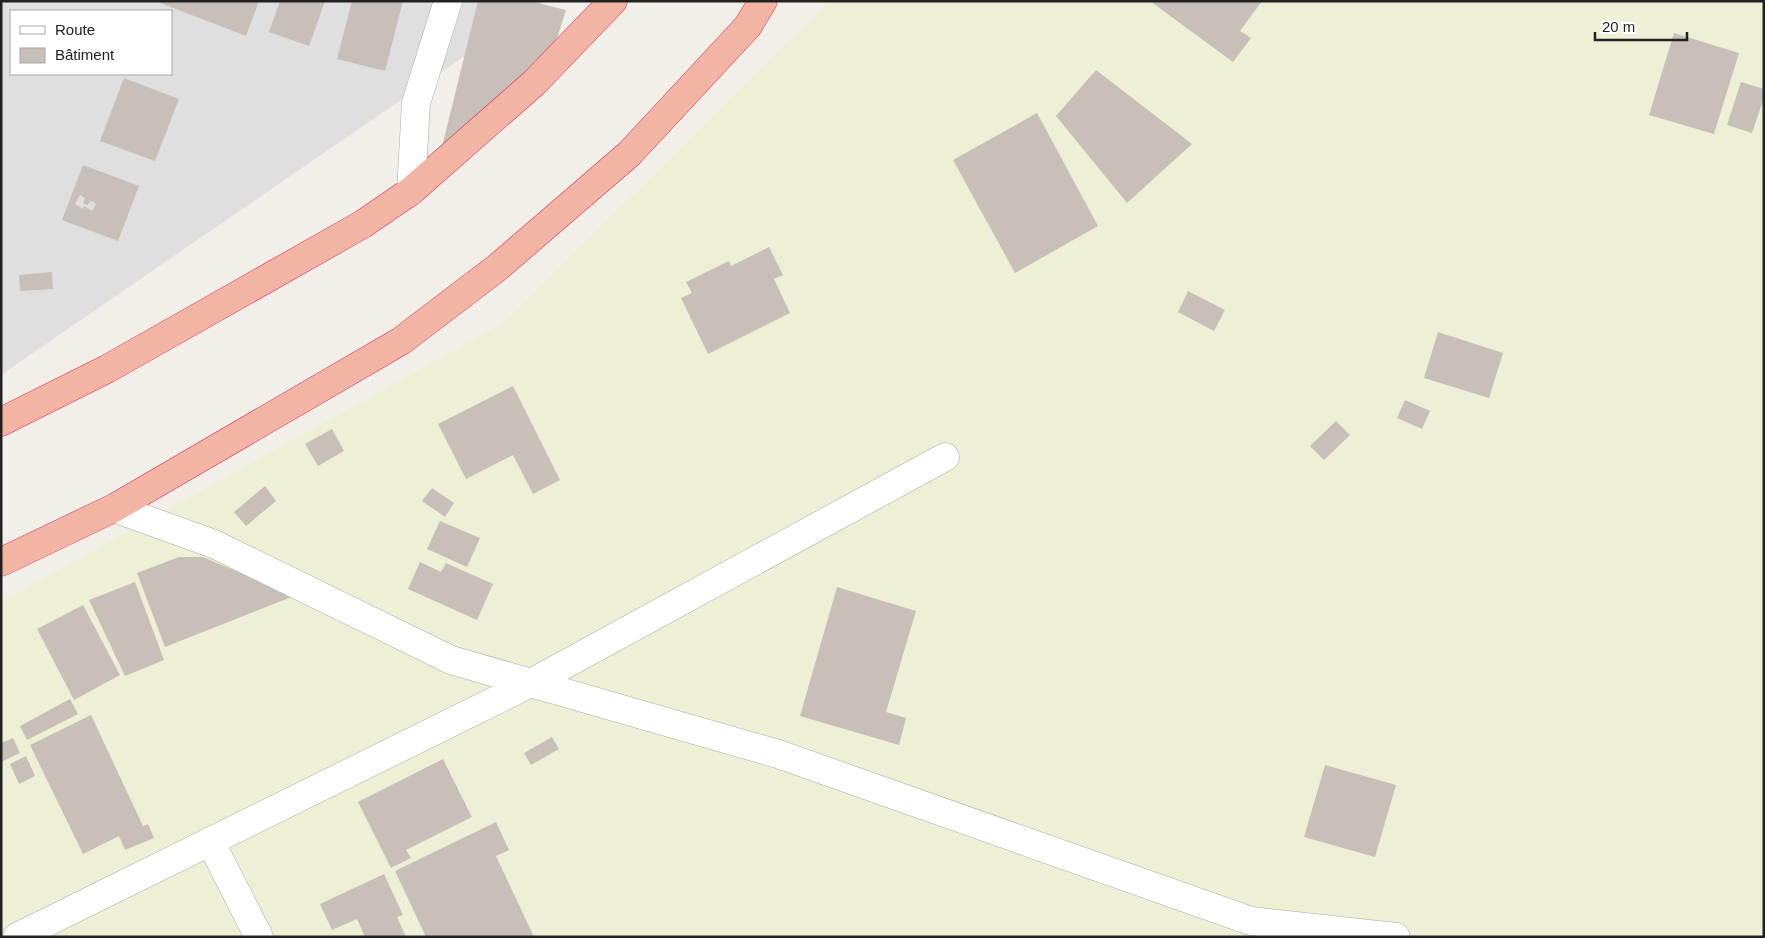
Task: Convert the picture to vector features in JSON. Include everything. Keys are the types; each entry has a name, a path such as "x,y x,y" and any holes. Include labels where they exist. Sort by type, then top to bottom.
{"highway":[{"path":"1,422 107,370 363,224 411,190 534,83 613,1"},
{"path":"1,562 114,508 401,341 498,267 629,154 748,26 763,1"}],"street":[{"path":"411,190 416,103 448,1"},
{"path":"17,937 531,683 945,457"},
{"path":"114,508 214,544 451,660 778,754 1253,929 1396,937"},
{"path":"210,841 259,937"}],"shaded area":[{"path":"1,1 545,1 1,375"}],"green space":[{"path":"830,1 1764,1 1764,937 1,937 1,602 502,324"}],"building":[{"path":"155,1 259,1 246,36"},
{"path":"280,1 325,1 309,46 269,32"},
{"path":"352,1 403,1 385,71 337,59"},
{"path":"478,1 530,1 566,10 548,67 440,155"},
{"path":"1150,1 1262,1 1240,31 1251,38 1233,62"},
{"path":"1674,33 1739,53 1714,134 1649,115"},
{"path":"1096,70 1192,144 1127,203 1056,116"},
{"path":"124,78 179,99 155,161 100,141"},
{"path":"1741,82 1764,89 1764,98 1752,133 1727,125"},
{"path":"1037,113 1098,226 1015,273 953,160"},
{"path":"83,165 139,186 118,241 62,220","holes":["80,195 85,198 83,203 87,205 91,201 96,204 92,211 84,206 83,209 75,204"]},
{"path":"769,247 783,275 774,279 790,313 708,354 681,298 692,293 686,282 729,261 731,266"},
{"path":"52,272 53,289 20,291 19,275"},
{"path":"1188,291 1225,310 1214,331 1178,312"},
{"path":"1438,332 1503,353 1489,398 1424,378"},
{"path":"513,386 560,480 533,494 513,455 466,479 438,424"},
{"path":"1405,400 1430,411 1422,429 1397,418"},
{"path":"1336,421 1350,435 1324,460 1310,446"},
{"path":"332,429 344,451 318,466 305,444"},
{"path":"265,486 276,501 246,526 234,512"},
{"path":"432,488 454,503 445,517 422,501"},
{"path":"440,521 480,538 467,567 427,549"},
{"path":"179,557 203,557 294,596 165,647 137,573"},
{"path":"420,562 441,572 446,563 493,584 477,620 408,589"},
{"path":"135,582 164,660 125,676 89,600"},
{"path":"837,587 916,611 886,712 906,718 899,745 800,716"},
{"path":"83,605 120,675 74,700 37,629"},
{"path":"70,699 78,714 27,740 20,726"},
{"path":"91,715 143,826 148,824 154,838 125,850 119,836 83,854 30,745"},
{"path":"552,737 559,749 531,765 524,753"},
{"path":"13,738 20,753 1,762 1,743"},
{"path":"26,756 35,776 19,784 10,764"},
{"path":"443,759 472,817 406,850 411,858 391,868 358,802"},
{"path":"1325,765 1396,785 1375,857 1304,837"},
{"path":"496,822 509,850 496,856 534,937 426,937 395,871"},
{"path":"384,874 403,915 397,917 406,937 361,937 364,935 357,919 332,930 320,904"}]}
